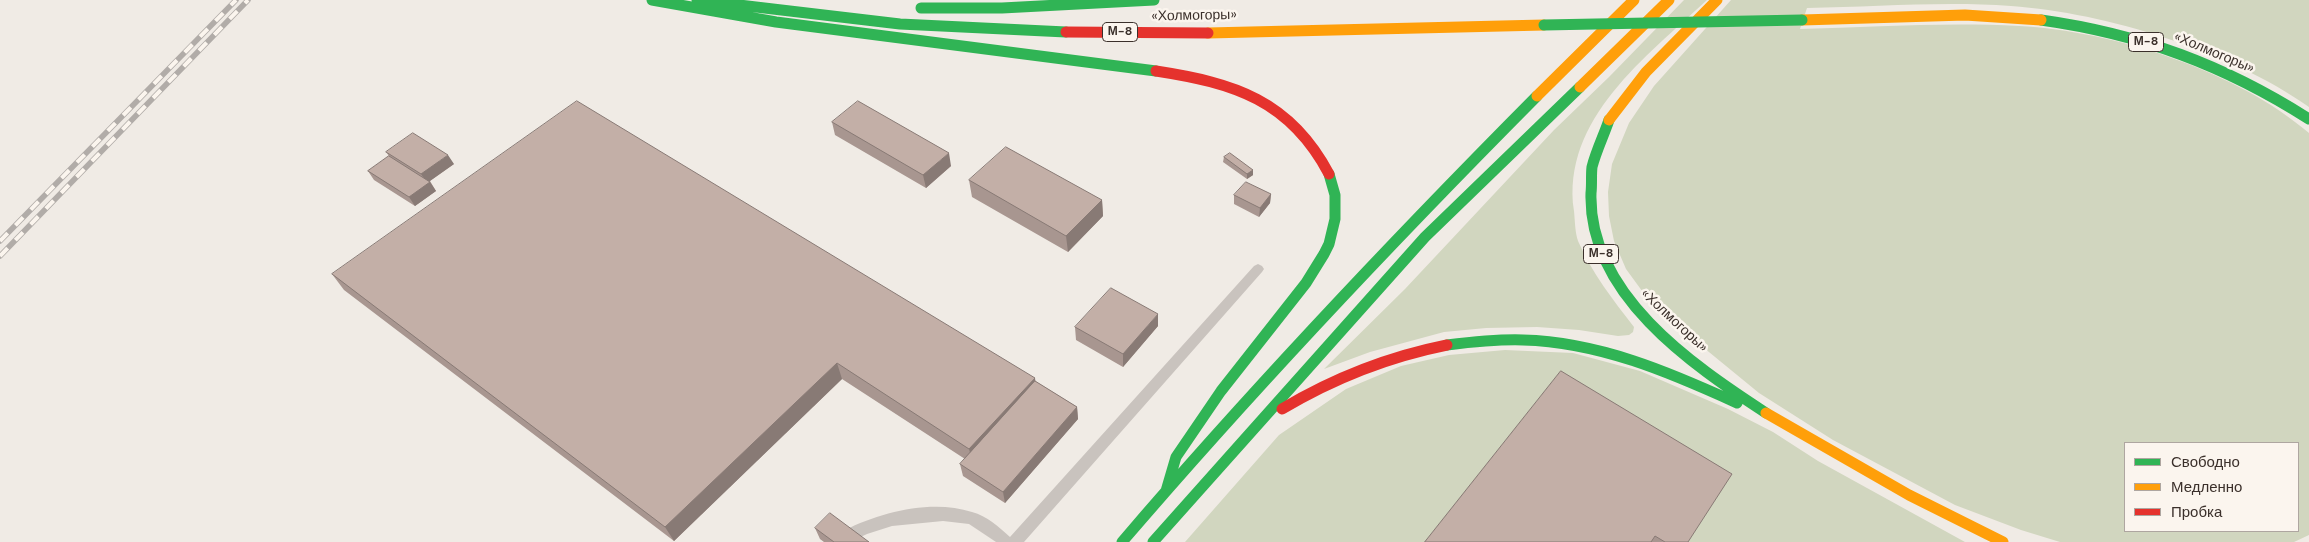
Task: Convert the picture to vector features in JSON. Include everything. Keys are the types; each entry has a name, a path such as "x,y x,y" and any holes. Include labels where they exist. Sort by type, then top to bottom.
{"main road":[{"name":"М-8","path":"652,0 776,22 871,35 1160,69 1190,75 1247,93 1300,128 1310,139 1324,161 1334,200 1329,243 1318,266 1306,283 1222,391 1176,457 1166,491"},
{"name":"«Холмогоры»","path":"697,0 903,25 1049,32 1149,32 1802,20 1968,15 2018,17 2107,31 2155,44 2248,82 2294,108 2309,119"},
{"path":"791,0 838,5"},
{"name":"«Холмогоры»","path":"910,8 1002,8 1154,0"},
{"name":"М-8","path":"1125,538 1414,219 1634,0"},
{"name":"М-8","path":"1153,542 1425,237 1669,0"},
{"name":"«Холмогоры»","path":"1717,0 1638,83 1613,116 1601,137 1588,190 1590,219 1598,246 1612,277 1635,309 1680,351 1745,400 1824,448 1949,518 2003,542"},
{"name":"М-8","path":"1252,429 1304,394 1343,376 1385,360 1463,343 1518,339 1576,344 1641,361 1681,376 1824,448"}],"lane":[{"path":"1015,542 1258,269"},
{"path":"850,535 861,528 899,517 942,515 970,518 992,530 1006,542"},
{"path":"1114,542 1125,538"}],"green space":[{"path":"1684,0 1707,0 1635,67 1613,92 1595,119 1581,147 1574,178 1574,211 1578,241 1596,275 1634,327 1633,332 1629,335 1618,336 1579,330 1537,327 1486,328 1444,332 1370,352 1324,369 1405,289 1554,130"},
{"path":"1731,0 2309,0 2309,107 2243,69 2205,52 2127,26 2048,10 1960,4 1807,8 1800,29 1965,24 2056,29 2094,36 2173,58 2211,73 2247,91 2280,111 2309,133 2309,535 2294,542 2060,542 2021,530 1955,505 1833,440 1759,393 1665,316 1645,295 1626,269 1614,241 1609,216 1608,192 1612,164 1629,123 1654,86"},
{"path":"1505,350 1573,353 1640,371 1728,409 1773,432 1818,461 1965,542 1185,542 1279,435 1346,389 1401,366 1449,355"}],"building":[{"path":"577,101 1035,378 969,449 837,363 665,527 332,274"},
{"path":"858,101 949,153 923,175 832,122"},
{"path":"413,133 448,155 421,174 386,152"},
{"path":"1006,147 1102,200 1066,236 969,180"},
{"path":"1230,153 1253,170 1247,174 1224,157"},
{"path":"389,156 430,182 409,197 368,171"},
{"path":"1246,182 1271,194 1260,208 1234,195"},
{"path":"1111,288 1158,314 1123,354 1075,327"},
{"path":"1561,371 1732,474 1688,542 1665,542 1655,536 1651,542 1425,542"},
{"path":"1035,381 1077,407 1003,492 960,464"},
{"path":"830,513 869,542 834,542 815,528"}],"railway":[{"path":"0,241 236,0"},
{"path":"0,256 248,0"}],"traffic: fast":[{"path":"652,0 776,22 1156,71"},
{"path":"697,0 900,24 1066,32"},
{"path":"921,8 1002,8 1154,0"},
{"path":"1544,25 1802,20"},
{"path":"2041,20 2113,33 2181,53 2247,82 2309,119"},
{"path":"1153,542 1425,237 1580,87"},
{"path":"1122,542 1222,427 1325,315 1537,96"},
{"path":"1609,120 1592,168 1591,213 1602,254 1624,293 1654,328 1689,360 1727,388 1766,413"},
{"path":"1166,491 1176,457 1221,391 1306,283 1324,254 1329,244 1335,219 1335,195 1329,174"},
{"path":"1447,345 1486,340 1524,340 1560,343 1596,350 1667,372 1737,403"}],"traffic: slow":[{"path":"1537,96 1634,0"},
{"path":"1580,87 1669,0"},
{"path":"1609,120 1646,72 1717,0"},
{"path":"1802,20 1965,15 2041,20"},
{"path":"1208,33 1544,25"},
{"path":"1766,413 1909,495 2003,542"}],"traffic: jam":[{"path":"1066,32 1208,33"},
{"path":"1156,71 1208,81 1258,99 1280,113 1300,130 1316,150 1329,174"},
{"path":"1282,409 1341,377 1382,361 1447,345"}]}
